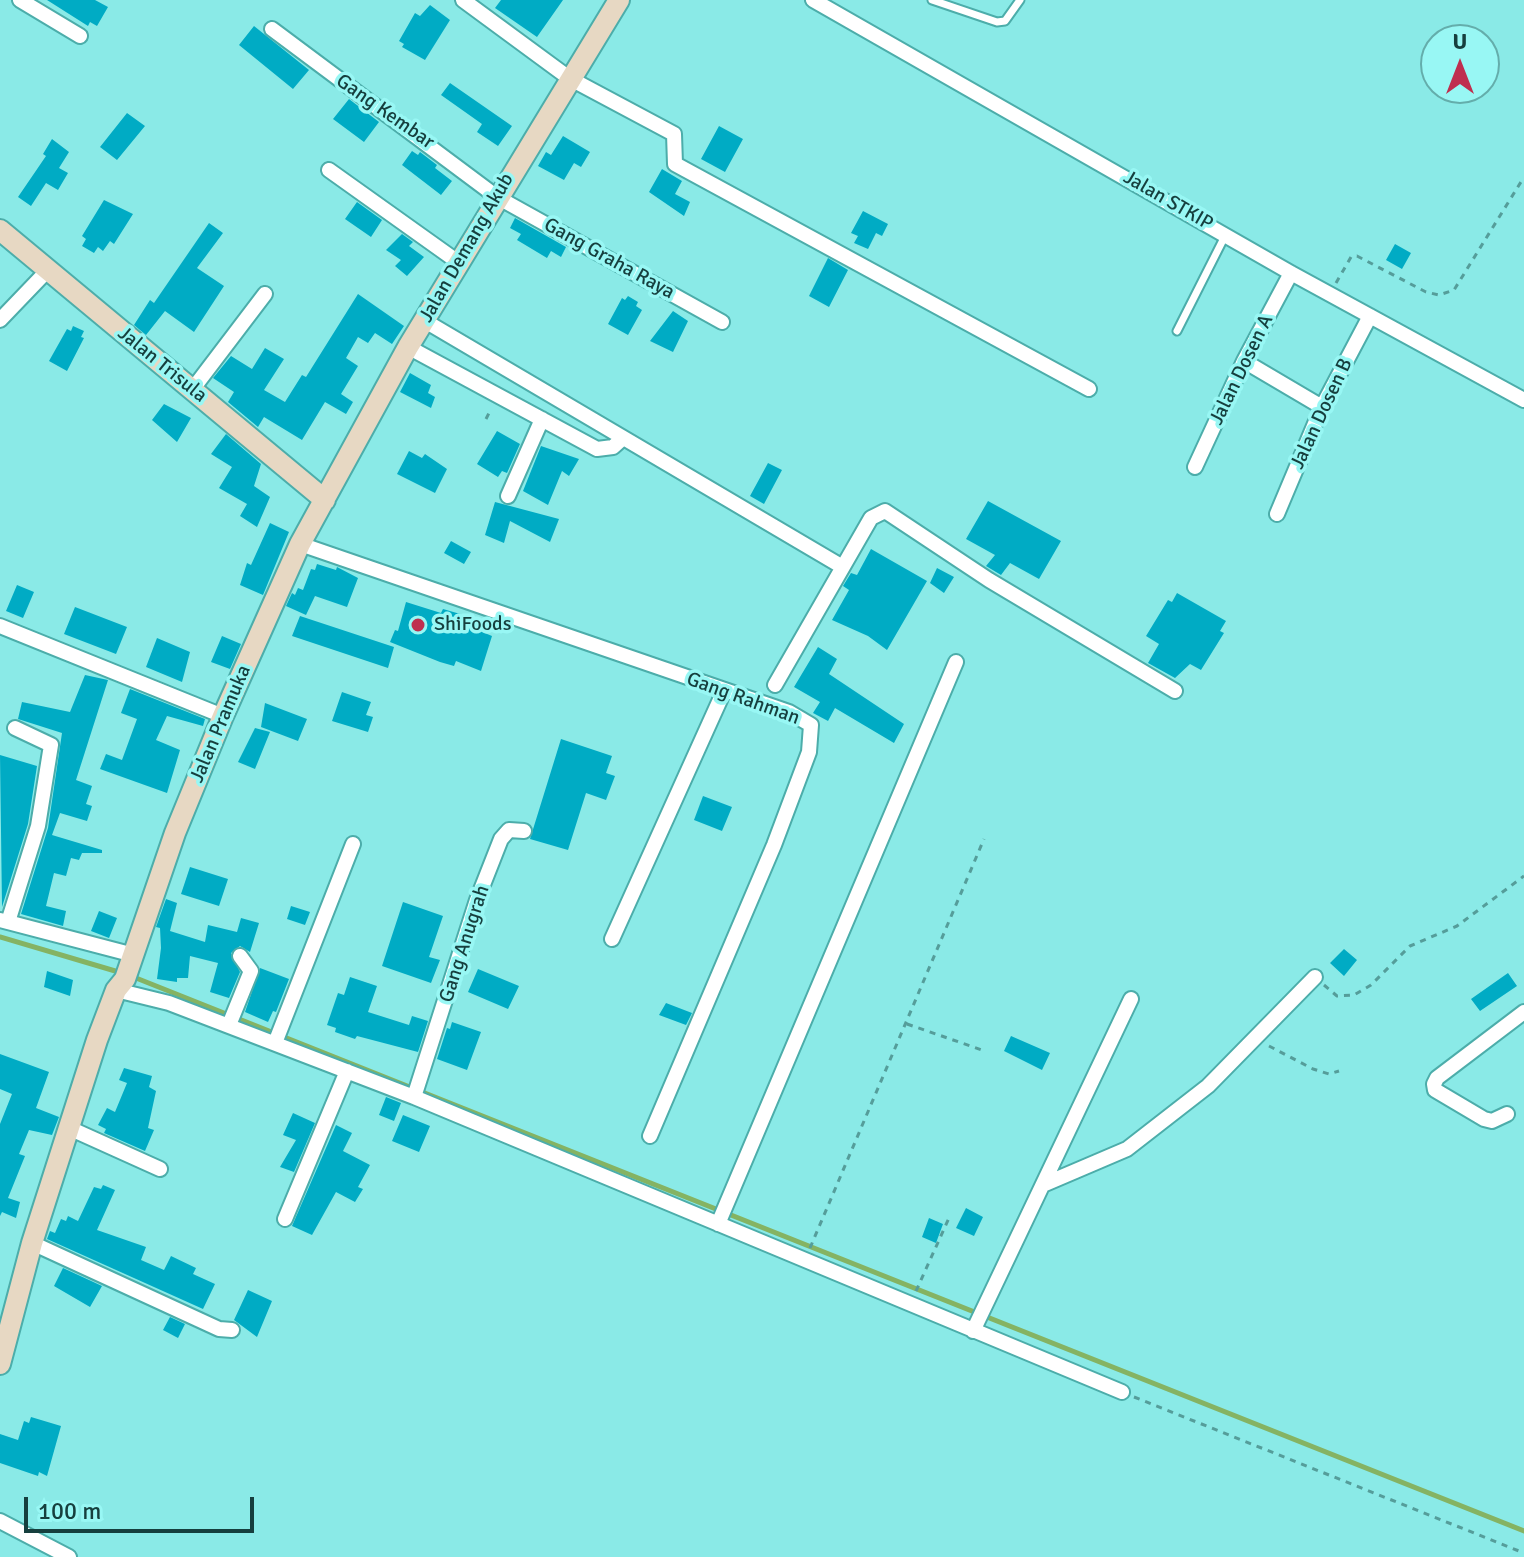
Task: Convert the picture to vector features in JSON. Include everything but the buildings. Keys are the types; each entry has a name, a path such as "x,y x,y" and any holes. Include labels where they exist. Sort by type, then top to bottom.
{"street":[{"path":"20,0 80,36"},
{"path":"463,0 569,78 674,134 675,164 1089,389"},
{"name":"Jalan Demang Akub","path":"325,500 408,347 619,0"},
{"name":"Jalan STKIP","path":"813,0 1291,273 1524,400"},
{"name":"Gang Kembar","path":"272,29 497,197"},
{"path":"329,170 458,262"},
{"name":"Gang Graha Raya","path":"497,197 722,322"},
{"name":"Jalan Trisula","path":"0,230 325,500"},
{"path":"0,320 47,271"},
{"name":"Jalan Dosen A","path":"1195,467 1244,361 1291,273"},
{"path":"192,390 265,294"},
{"name":"Jalan Dosen B","path":"1277,514 1322,407 1370,316"},
{"path":"425,321 841,566"},
{"path":"408,347 597,449 613,447 623,438"},
{"path":"1244,361 1322,407"},
{"path":"508,496 542,419"},
{"name":"Jalan Pramuka","path":"0,1364 32,1243 69,1128 175,833 300,544 325,500"},
{"path":"775,685 871,518 879,512 890,512 989,580 1175,691"},
{"name":"Gang Rahman","path":"300,544 724,691 803,719 811,725 812,741 774,845 650,1136"},
{"path":"0,626 223,716"},
{"path":"718,1224 956,662"},
{"path":"612,939 724,691"},
{"path":"15,728 51,745 38,826 4,921 127,971 169,1003 277,1039 347,1071 415,1095 1122,1392"},
{"name":"Gang Anugrah","path":"415,1095 423,1078 477,900 501,839 509,830 524,831"},
{"path":"277,1039 287,1020 353,844"},
{"path":"230,1022 251,971 240,956"},
{"path":"1045,1184 1127,1149 1208,1086 1315,977"},
{"path":"973,1331 1131,999"},
{"path":"1507,1114 1492,1121 1484,1119 1435,1090 1434,1084 1437,1078 1524,1012"},
{"path":"285,1219 347,1071"},
{"path":"69,1128 160,1169"},
{"path":"32,1243 219,1329 232,1330"},
{"path":"0,1521 69,1557"}],"lane":[{"path":"932,0 997,22 1005,21 1020,0"},
{"path":"1177,331 1226,234"}],"path":[{"path":"1338,279 1351,257 1357,256 1426,292 1439,295 1454,290 1524,177"},
{"path":"810,1248 984,839"},
{"path":"1315,977 1337,996 1354,995 1371,985 1410,946 1457,926 1524,876"},
{"path":"907,1024 982,1050"},
{"path":"1255,1039 1313,1069 1329,1074 1339,1071"},
{"path":"914,1296 949,1218"},
{"path":"1122,1392 1524,1553"}],"waterway":[{"path":"0,937 122,973"},
{"path":"131,976 1524,1531"}],"place":[{"name":"ShiFoods","path":"418,625"}]}
